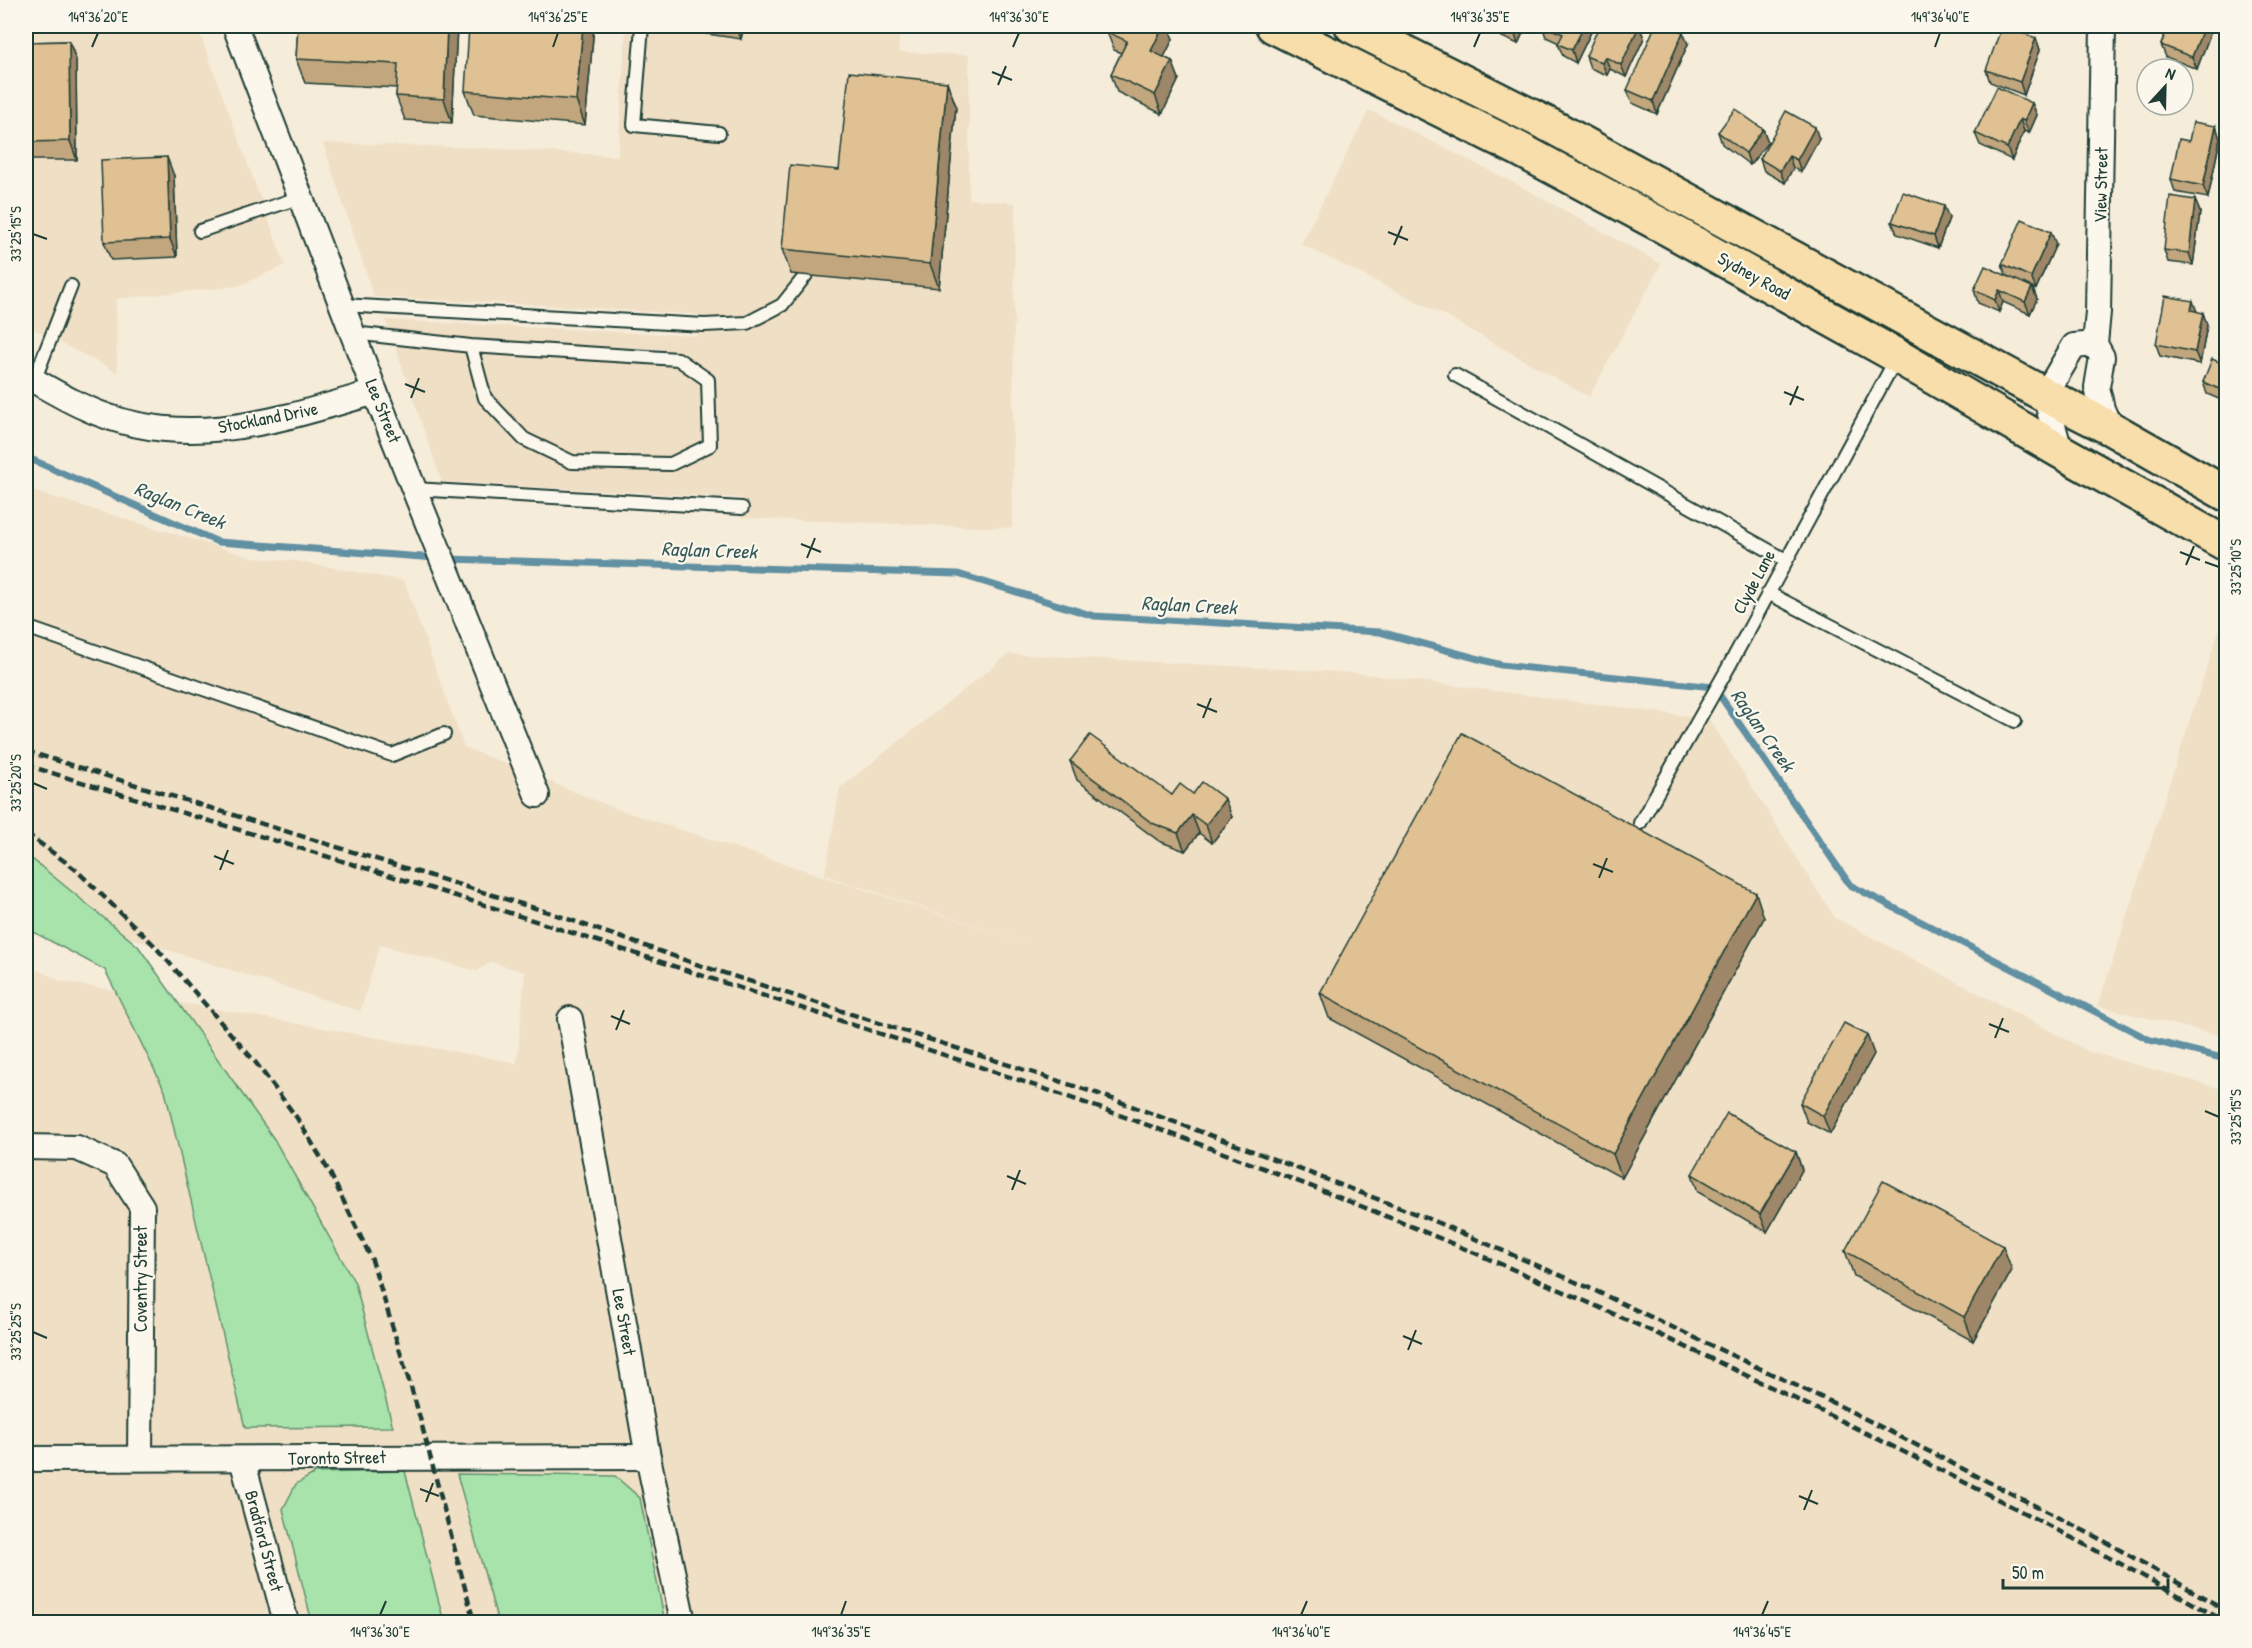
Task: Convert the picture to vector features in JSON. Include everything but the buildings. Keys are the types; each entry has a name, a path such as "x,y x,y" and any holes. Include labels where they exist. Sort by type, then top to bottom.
{"highway":[{"name":"Sydney Road","path":"1273,26 1519,149 1897,356 2226,544"},
{"name":"Sydney Road","path":"1352,26 1551,126 2044,395 2110,428 2226,494"}],"street":[{"name":"Lee Street","path":"236,26 375,392 537,795"},
{"name":"View Street","path":"2103,26 2098,312 2095,344 2102,357 2098,377 2098,396 2110,428"},
{"path":"2060,451 2044,395 2074,346 2095,344"},
{"name":"Stockland Drive","path":"30,378 87,409 137,425 194,432 250,426 295,416 375,392"},
{"name":"Lee Street","path":"570,1019 648,1457 683,1623"},
{"name":"Coventry Street","path":"26,1147 77,1148 115,1165 142,1207 140,1458"},
{"name":"Toronto Street","path":"26,1459 648,1457"},
{"name":"Bradford Street","path":"242,1459 286,1623"}],"lane":[{"path":"642,26 634,125 719,133"},
{"path":"200,231 301,197"},
{"path":"342,305 704,324 747,323 782,305 806,275"},
{"path":"30,378 71,286"},
{"path":"353,333 471,346 678,359 708,380 710,444 671,464 572,462 524,439 485,399 471,346"},
{"name":"Clyde Lane","path":"1640,823 1728,668 1897,356"},
{"path":"1455,375 1786,560"},
{"path":"414,489 742,507"},
{"path":"1768,594 2015,721"},
{"path":"26,627 392,755 444,734"}],"shaded area":[{"path":"26,26 197,26 285,265 238,286 116,299 117,372 26,325"},
{"path":"626,26 900,26 898,52 969,55 969,199 1015,203 1012,528 741,518 742,498 442,482 386,320 698,336 701,315 374,297 323,143 482,148 618,156"},
{"path":"1369,110 1520,186 1661,264 1589,397 1444,315 1301,244"},
{"path":"26,489 254,558 296,561 404,581 464,747 614,808 1030,944 825,875 840,788 1009,654 1356,673 1709,719 1835,918 2090,1052 2226,1090 2226,1622 26,1622 26,964 60,981 517,1063 525,972 491,962 477,971 380,945 360,1011 26,905"},
{"path":"2226,608 2226,1037 2098,1006"}],"green space":[{"path":"26,854 138,946 274,1139 355,1283 393,1427 245,1428 165,1091 105,970 26,928"},
{"path":"405,1471 444,1622 312,1622 283,1509 296,1484 315,1473"},
{"path":"457,1474 615,1476 640,1498 665,1622 498,1622"}],"waterway":[{"name":"Raglan Creek","path":"26,457 218,542 436,558"},
{"name":"Raglan Creek","path":"447,559 958,574 1094,616 1380,632 1501,665 1714,687 1850,885 2150,1040 2226,1059"}],"railway":[{"path":"26,751 554,914 693,963 1099,1094 1429,1219 1585,1286 1846,1409 2104,1541 2226,1610"},
{"path":"26,765 494,908 820,1014 1088,1104 1318,1189 1529,1276 1736,1370 2017,1509 2226,1622"},
{"path":"26,833 75,869 153,944 256,1063 297,1118 330,1173 372,1260 417,1407 474,1622"}]}
